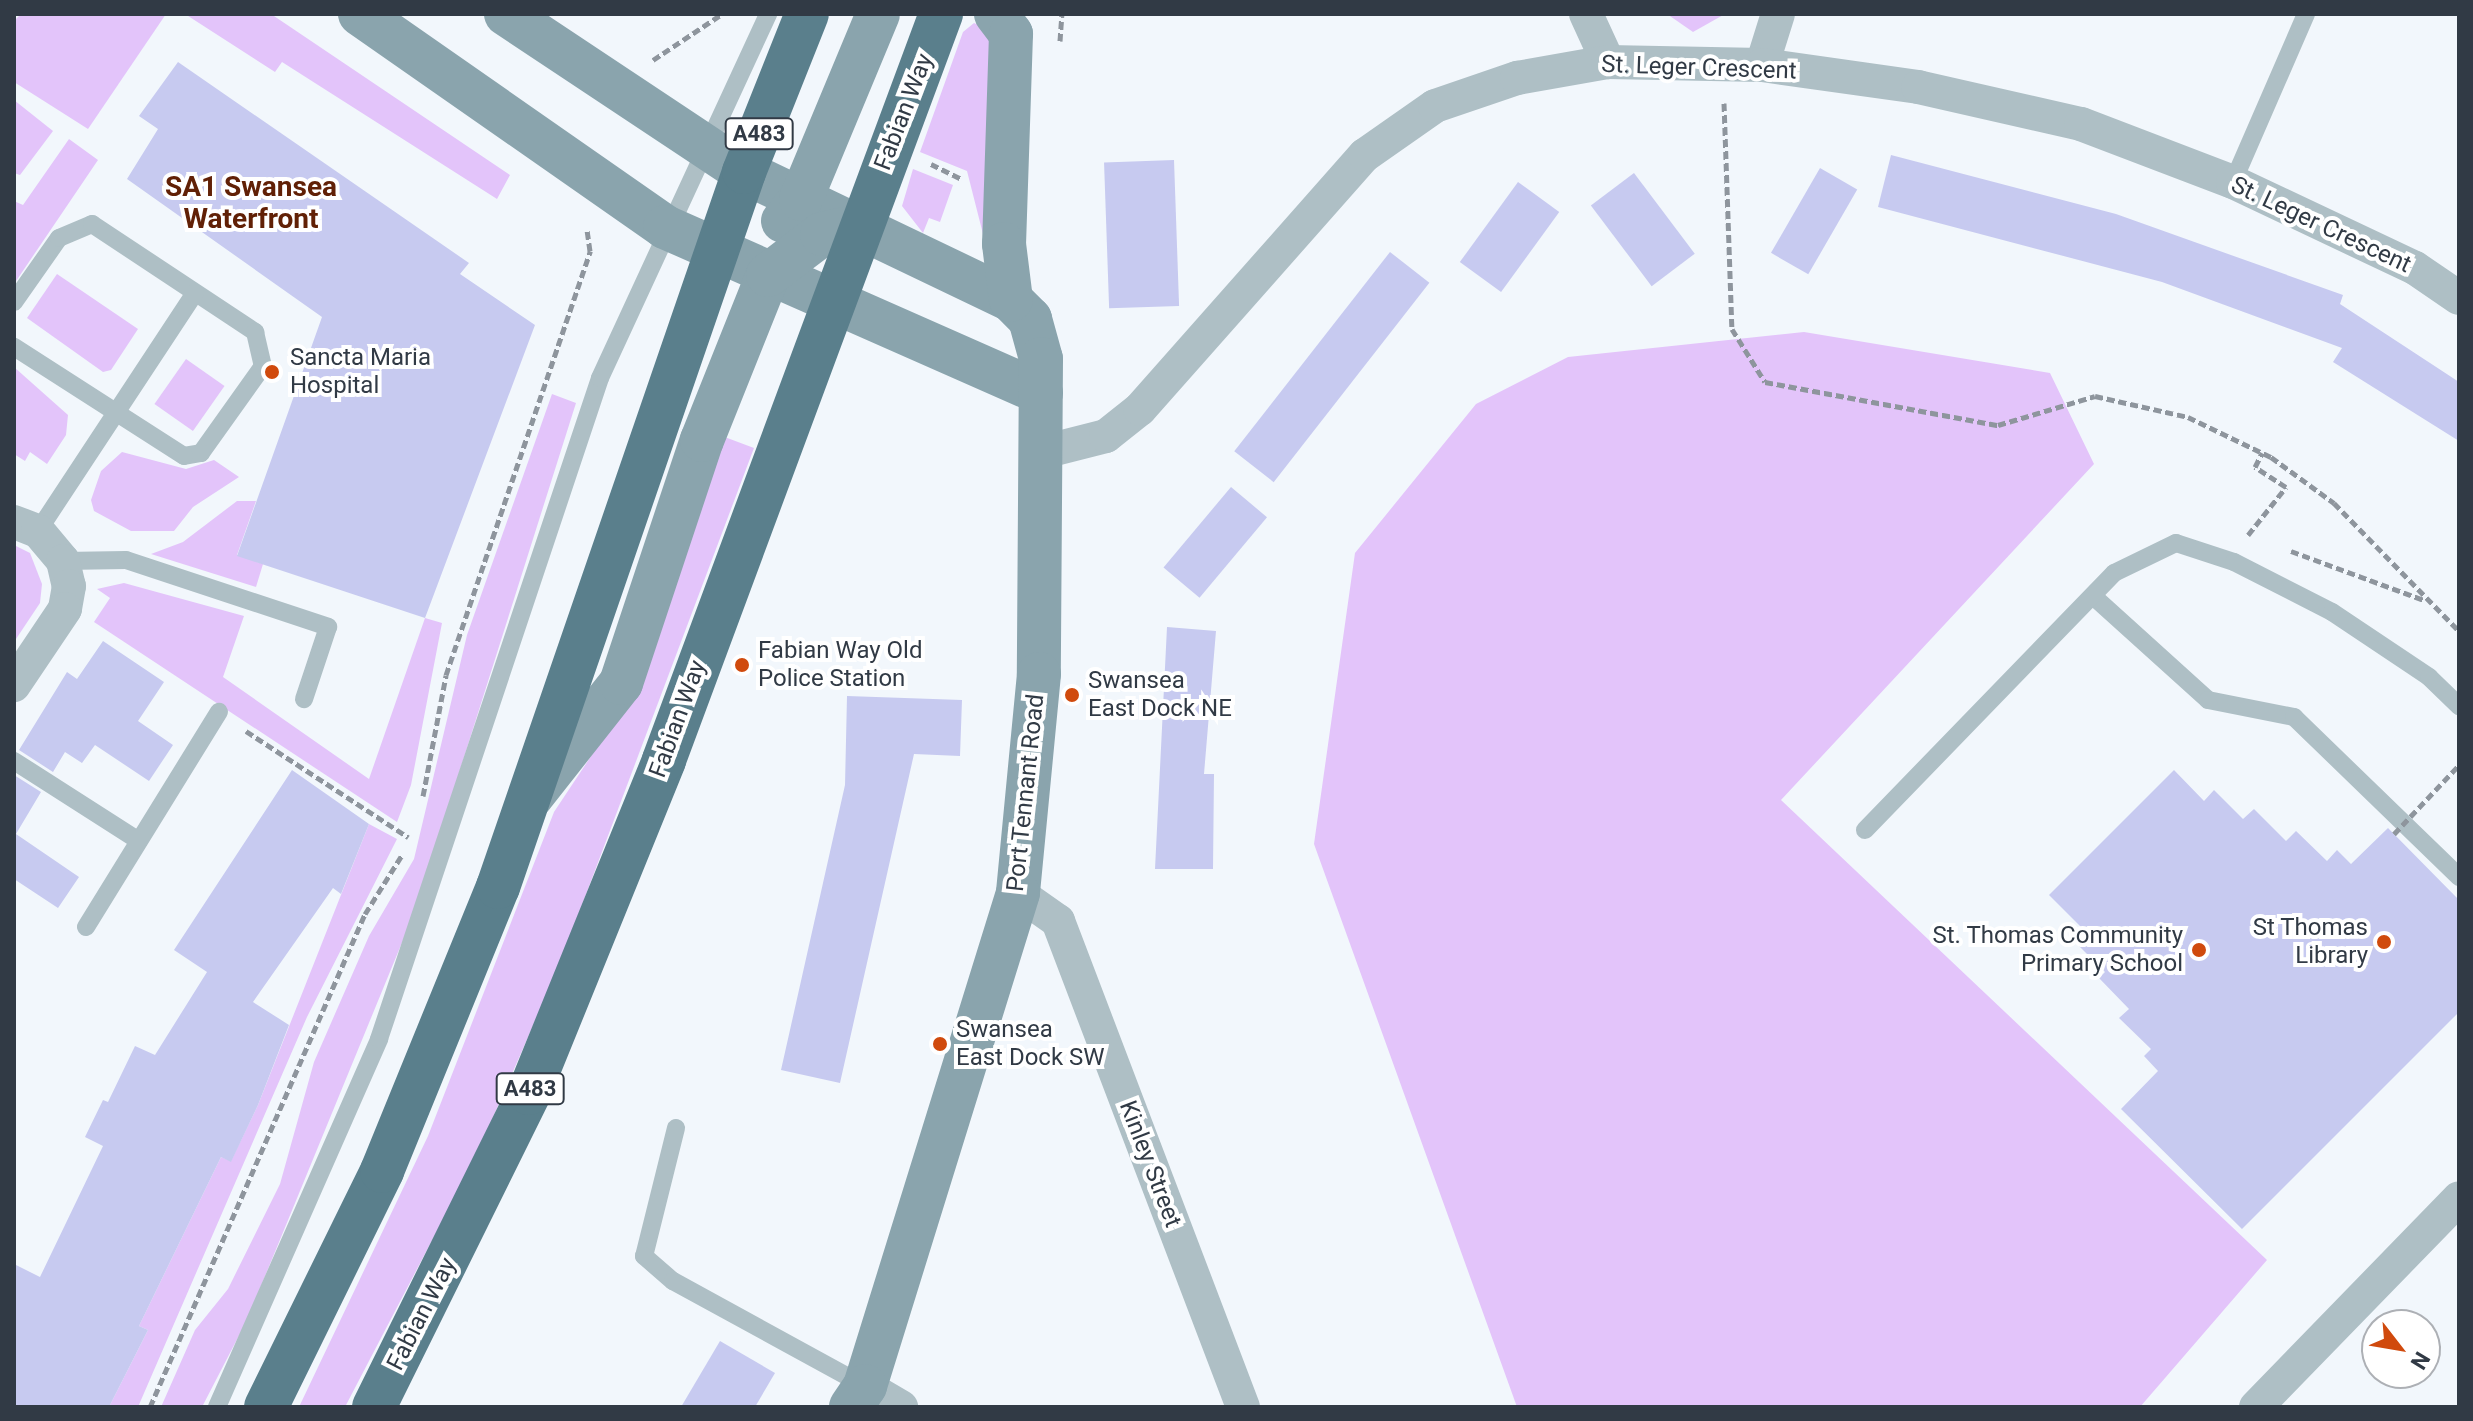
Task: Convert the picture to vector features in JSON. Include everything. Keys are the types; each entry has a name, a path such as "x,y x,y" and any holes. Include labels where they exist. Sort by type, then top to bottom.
{"highway":[{"name":"A483","path":"266,1407 393,1145 527,803 720,257 744,172 807,14"},
{"name":"Fabian Way","path":"374,1407 529,1093 664,760 830,298 941,14"}],"street":[{"path":"360,14 665,227 720,257 830,298 1041,393"},
{"path":"506,14 744,172 1011,300"},
{"path":"720,257 751,248 801,199 878,14"},
{"name":"Port Tennant Road","path":"873,1400 1018,893 1039,674 1043,452 1041,393 1030,319 1011,300 1004,244 1011,34 996,14"},
{"path":"1586,14 1608,62"},
{"path":"1762,65 1778,14"},
{"name":"St. Leger Crescent","path":"1043,452 1106,436 1140,409 1365,155 1435,106 1517,78 1608,62 1762,65 1918,87 2081,124 2233,182 2415,268 2459,298"},
{"path":"527,803 621,683 702,440 768,275 822,234 859,226"},
{"path":"14,685 65,609 63,561 26,527"},
{"name":"Kinley Street","path":"1018,893 1058,921 1243,1407"},
{"path":"2256,1407 2459,1198"}],"lane":[{"path":"217,1407 379,1039 595,392 665,227 768,14"},
{"path":"2233,182 2306,14"},
{"path":"14,302 59,238 92,224 255,332 263,366 201,453 174,453 14,347"},
{"path":"26,527 113,413 195,293"},
{"path":"1865,830 2114,573 2176,543 2234,562 2332,612 2429,677 2459,706"},
{"path":"63,561 126,560 328,627 304,699"},
{"path":"2093,596 2208,700 2294,717 2459,877"},
{"path":"86,927 219,712"},
{"path":"14,761 139,841"},
{"path":"676,1128 644,1256 673,1281 873,1400"}],"path":[{"path":"631,98 659,50 692,40 722,14"},
{"path":"1723,64 1732,329 1765,382 1998,425 2095,396 2188,417 2262,453 2334,503 2459,631"},
{"path":"417,812 446,675 590,251 586,224 609,188"},
{"path":"2234,562 2248,535 2286,487 2255,467 2262,453"},
{"path":"2248,535 2262,540"},
{"path":"2276,545 2429,602"},
{"path":"219,712 408,837"},
{"path":"2394,834 2459,765"},
{"path":"150,1407 365,914 413,825"}],"shaded area":[{"path":"21,14 166,14 88,129 14,82 14,21"},
{"path":"185,14 271,14 510,175 497,199 282,62 275,72"},
{"path":"1667,14 1725,14 1693,32"},
{"path":"974,23 991,31 983,234 967,171 920,152 963,32"},
{"path":"14,100 53,131 20,175 14,173"},
{"path":"69,139 98,160 14,284 14,201 23,205"},
{"path":"913,169 953,185 940,222 929,218 923,233 902,206"},
{"path":"57,274 138,329 111,370 103,372 27,318"},
{"path":"1804,332 2050,373 2094,464 1781,800 2267,1260 2140,1407 1517,1407 1314,844 1355,553 1476,404 1568,357"},
{"path":"186,359 225,386 193,431 154,404"},
{"path":"14,367 68,415 66,435 47,464 30,452 25,461 14,454"},
{"path":"552,394 576,403 417,906 247,1320 202,1407 161,1407 195,1330 228,1289 280,1184 314,1062 369,936 414,859 467,635"},
{"path":"722,436 754,448 559,966 477,1154 345,1407 299,1407 428,1136 554,812 633,693"},
{"path":"122,452 186,469 214,460 239,477 193,507 174,531 131,531 94,511 91,500 101,471"},
{"path":"237,501 256,501 237,555 263,564 256,587 151,554 183,542"},
{"path":"14,545 30,553 42,584 40,603 14,642"},
{"path":"124,583 244,616 223,677 369,779 425,618 442,623 411,785 397,822 94,622 110,598 97,589"},
{"path":"369,824 397,839 307,1017 138,1407 109,1407 148,1330 139,1326 221,1157 231,1161 258,1105"}],"building":[{"path":"178,62 469,263 460,274 535,325 425,618 237,556 322,317 127,179 158,129 139,116"},
{"path":"1891,155 2116,214 2343,295 2340,304 2459,382 2459,441 2333,362 2342,348 2162,282 1878,207"},
{"path":"1174,160 1179,306 1109,308 1104,162"},
{"path":"1820,168 1857,190 1808,274 1771,253"},
{"path":"1634,173 1695,254 1652,286 1591,205"},
{"path":"1518,182 1559,212 1501,292 1460,262"},
{"path":"1390,252 1429,283 1274,482 1234,451"},
{"path":"1231,487 1267,517 1200,598 1164,567"},
{"path":"1167,627 1216,631 1204,774 1214,774 1213,869 1155,869"},
{"path":"103,641 164,682 138,721 173,745 149,781 95,745 82,763 65,752 53,772 19,750 67,672 77,679"},
{"path":"847,696 962,700 960,756 914,754 840,1083 781,1070 845,785"},
{"path":"292,770 369,824 341,894 333,888 253,1002 289,1025 258,1105 231,1162 221,1157 139,1326 148,1330 109,1407 14,1407 14,1264 40,1277 103,1146 85,1137 103,1100 108,1102 135,1046 155,1055 207,972 174,950"},
{"path":"2174,770 2204,801 2214,790 2243,819 2254,809 2286,841 2296,831 2327,861 2337,850 2351,864 2388,828 2459,900 2459,1012 2242,1229 2121,1109 2158,1071 2144,1056 2151,1049 2119,1018 2129,1009 2099,978 2105,972 2071,938 2082,928 2049,895"},
{"path":"14,775 41,792 16,834 79,877 58,908 14,879"},
{"path":"720,1341 775,1373 755,1407 681,1407"}],"place":[{"name":"Sancta Maria Hospital","path":"272,372"},
{"name":"Fabian Way Old Police Station","path":"742,665"},
{"name":"Swansea East Dock NE","path":"1072,695"},
{"name":"St Thomas Library","path":"2384,942"},
{"name":"St. Thomas Community Primary School","path":"2199,950"},
{"name":"Swansea East Dock SW","path":"940,1044"}],"district":[{"name":"SA1 Swansea Waterfront","path":"251,203"}]}
